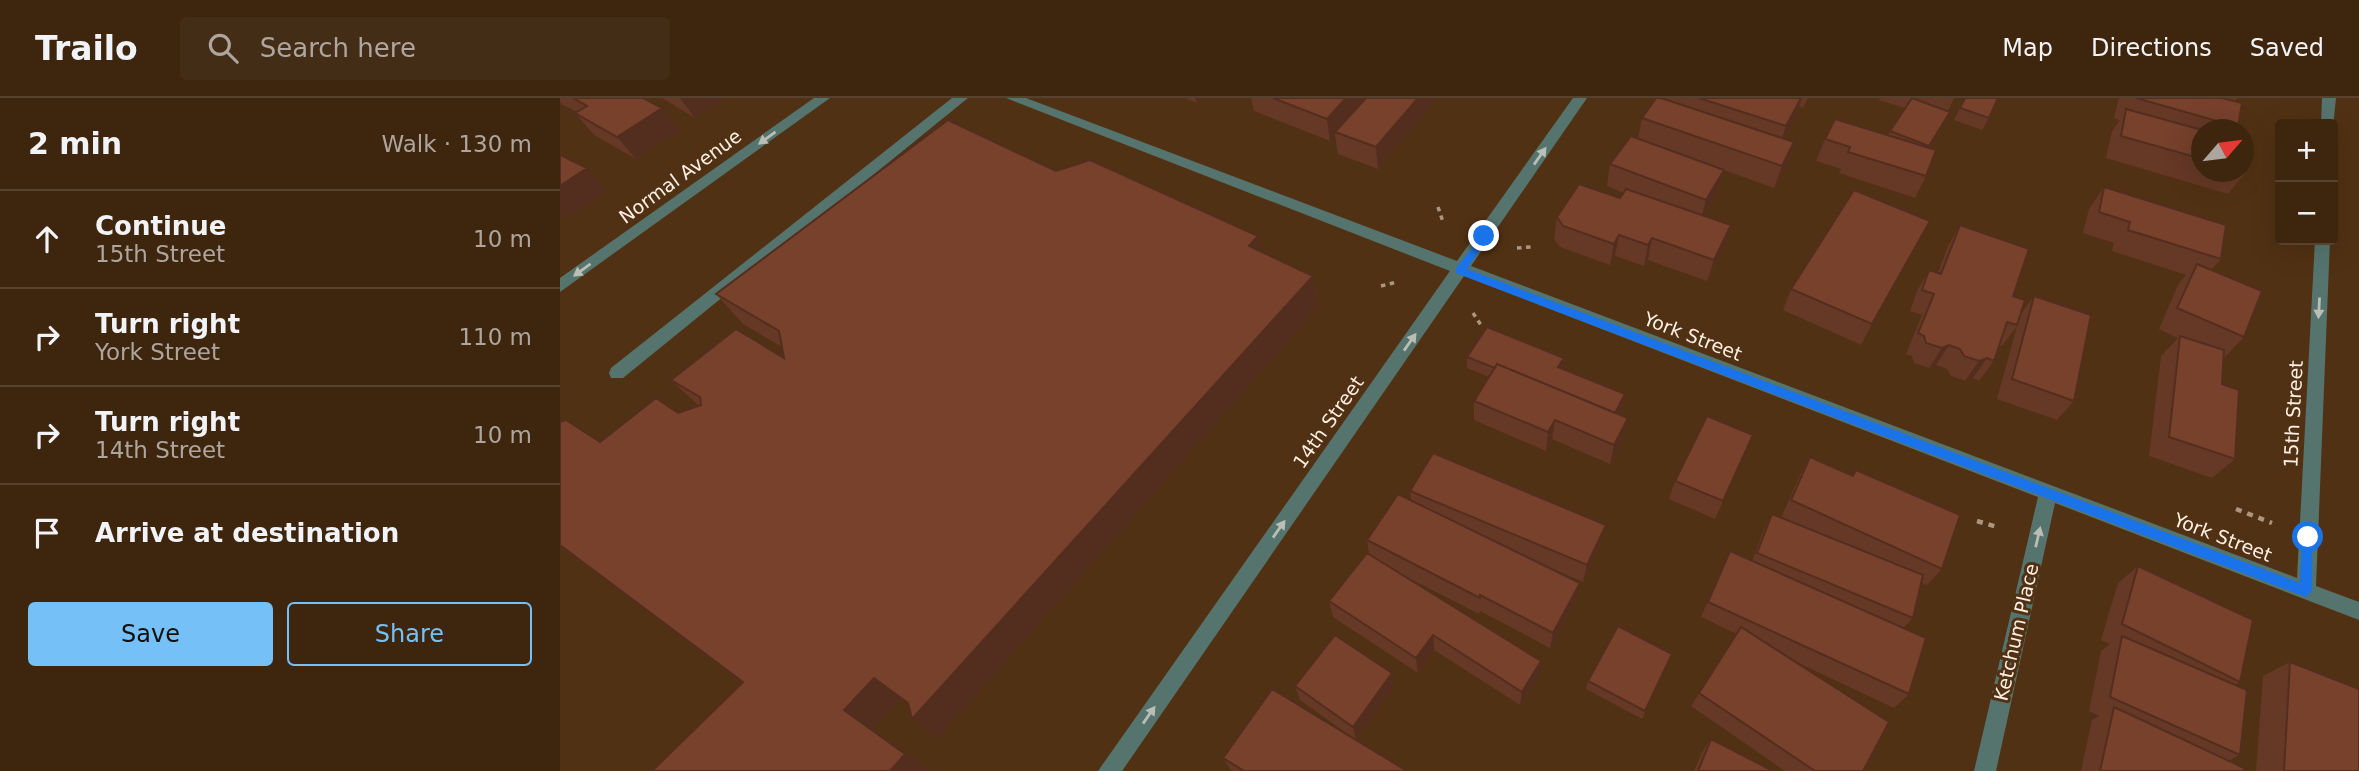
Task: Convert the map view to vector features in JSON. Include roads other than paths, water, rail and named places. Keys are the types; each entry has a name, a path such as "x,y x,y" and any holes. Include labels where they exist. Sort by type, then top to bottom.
{"street":[{"name":"Normal Avenue","path":"560,286 823,98"},
{"path":"617,373 961,98"},
{"name":"York Street","path":"1013,98 2359,611"},
{"name":"14th Street","path":"1110,771 1580,98"},
{"path":"2328,119 2329,98"},
{"name":"15th Street","path":"2306,591 2323,245"},
{"name":"Ketchum Place","path":"1985,771 2048,493"}]}
